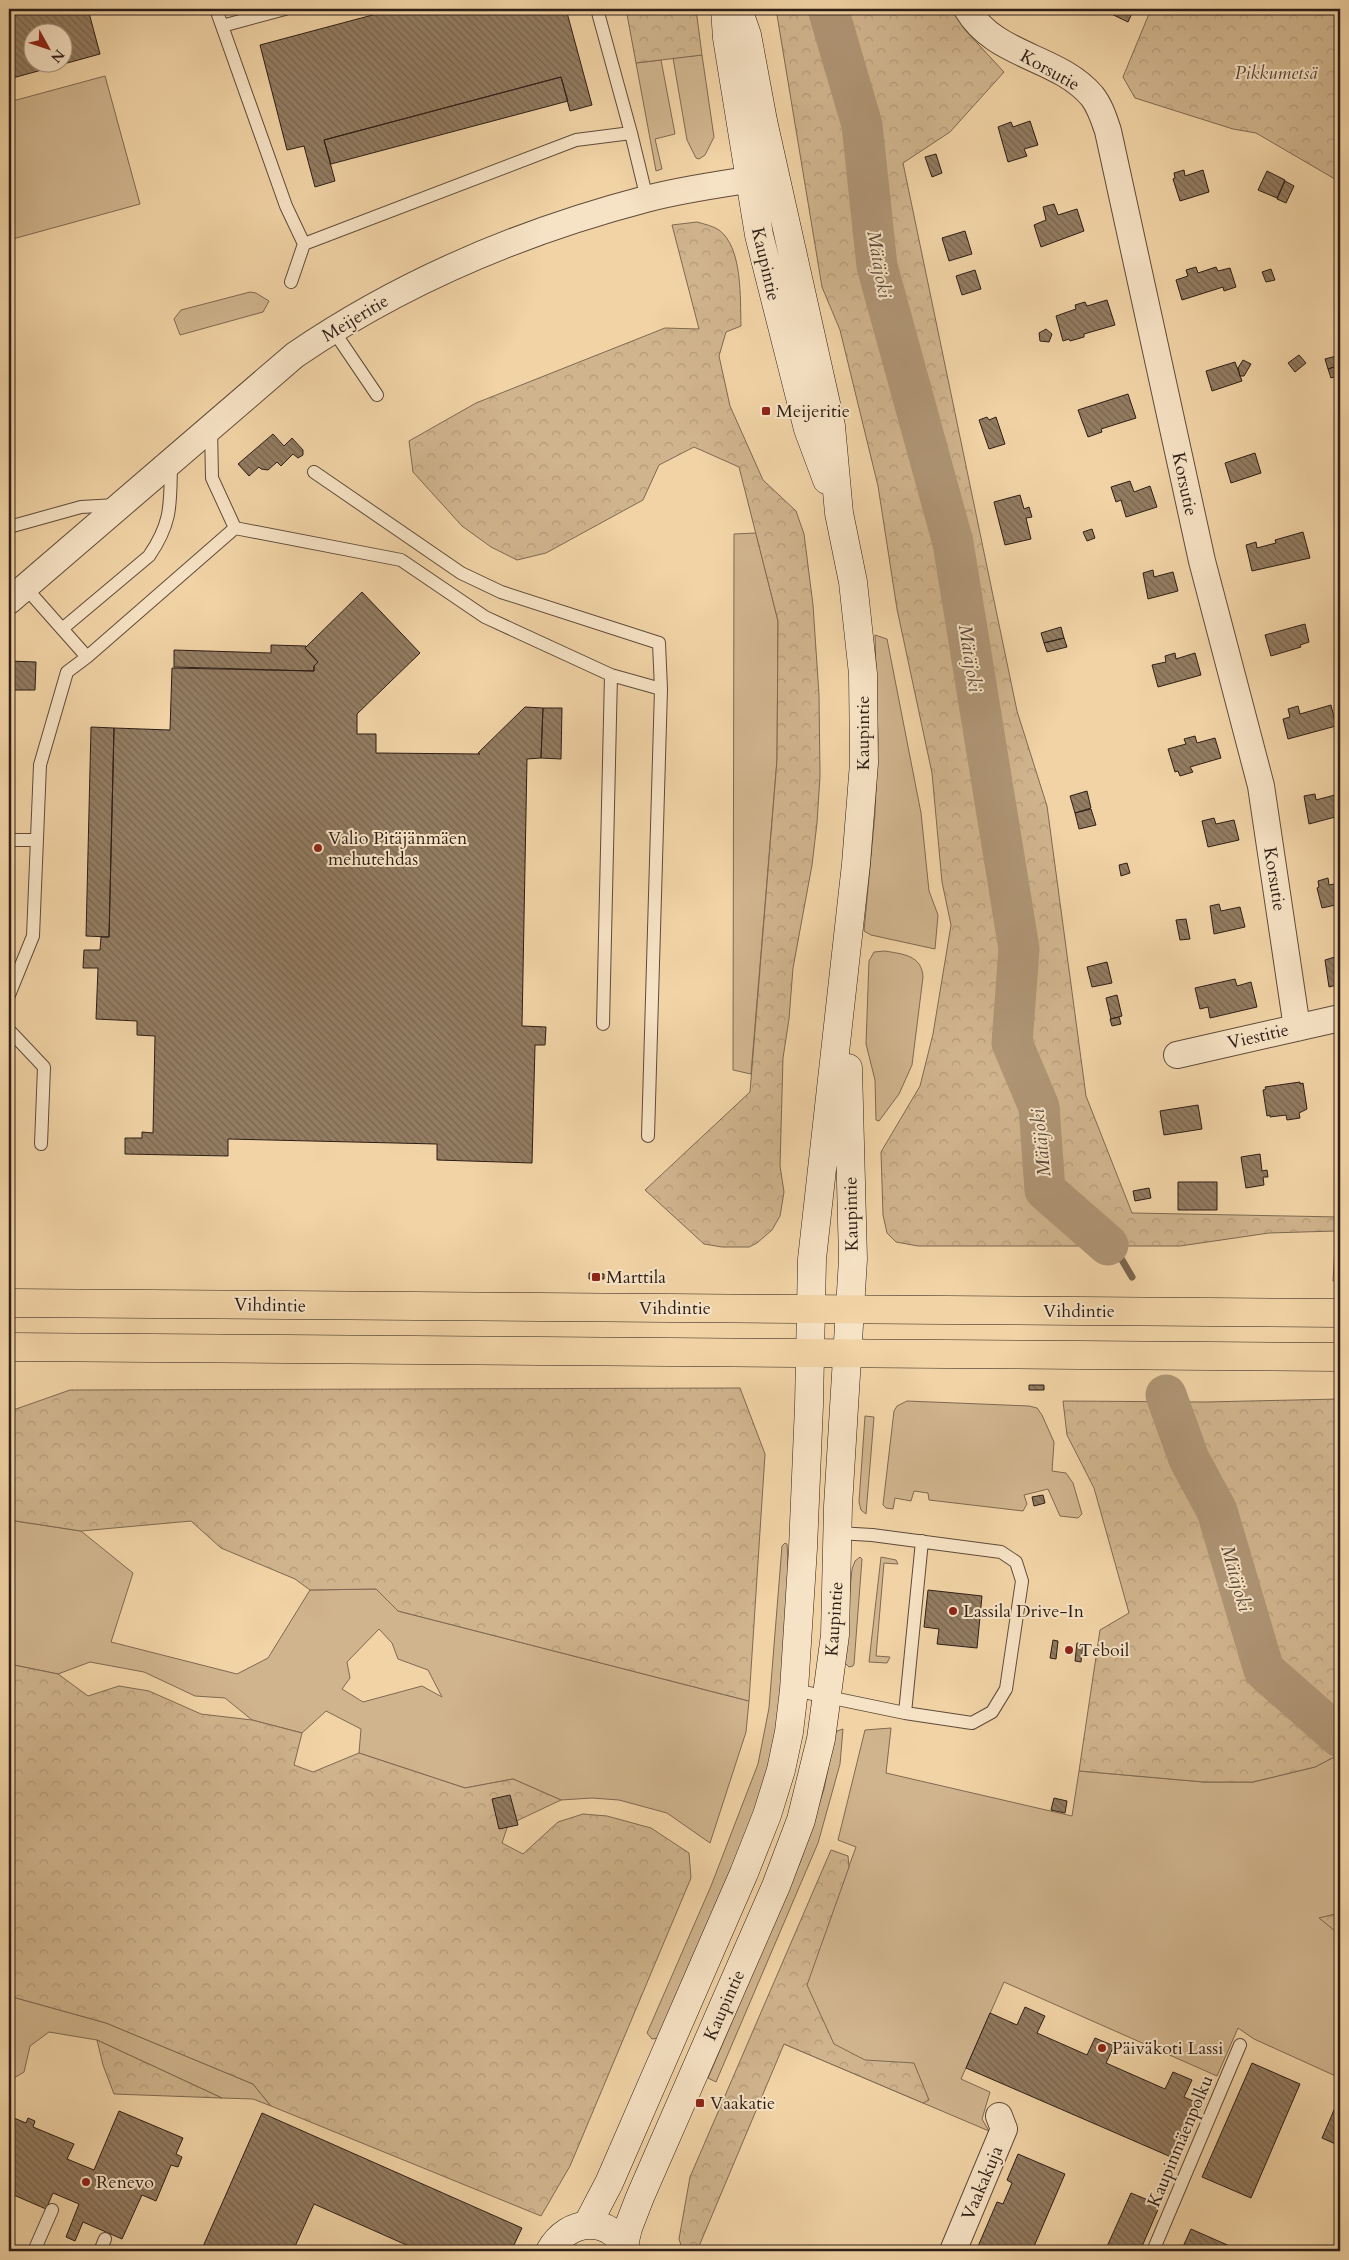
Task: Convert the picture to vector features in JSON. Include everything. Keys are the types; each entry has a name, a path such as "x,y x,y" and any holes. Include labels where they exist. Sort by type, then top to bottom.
{"main road":[{"name":"Kaupintie","path":"725,9 726,38 758,235 808,429 839,512"},
{"name":"Kaupintie","path":"587,2225 609,2183 744,1873 767,1815 781,1770 789,1732 794,1690 803,1538 812,1309 812,1259 856,864 864,763 863,674 853,582 839,512 831,426 747,35 738,9"},
{"name":"Kaupintie","path":"626,2248 628,2228 640,2197 776,1886 798,1828 813,1778 827,1697 835,1635 838,1533 852,1259 845,954"},
{"name":"Vihdintie","path":"9,1303 1340,1313"},
{"path":"9,1347 1340,1357"},
{"path":"550,2251 555,2242 564,2233 575,2227 587,2225 608,2230 626,2248"}],"street":[{"name":"Korsutie","path":"967,9 984,31 1006,46 1054,68 1079,84 1092,97 1108,131 1202,561 1261,786 1297,1028"},
{"name":"Meijeritie","path":"17,594 295,355 333,330 434,274 484,252 554,226 648,199 776,175"},
{"name":"Viestitie","path":"1177,1055 1340,1018"},
{"name":"Vaakakuja","path":"953,2251 1004,2129 999,2116"}],"lane":[{"path":"216,9 286,206 304,244 291,282"},
{"path":"222,26 285,9"},
{"path":"597,9 648,199"},
{"path":"304,244 576,140 631,133"},
{"path":"333,330 377,395"},
{"path":"211,428 212,478 235,528"},
{"path":"62,629 149,556 158,543 167,526 170,508 171,462"},
{"path":"314,472 460,573 501,592 659,644 661,690 648,1136"},
{"path":"9,527 81,507 123,504"},
{"path":"9,995 33,936 40,766 67,672 235,528"},
{"path":"235,528 401,560 485,617 611,675 661,690"},
{"path":"17,594 62,629 86,657"},
{"path":"603,1024 611,675"},
{"path":"9,840 37,840"},
{"path":"9,1030 44,1067 42,1144"},
{"path":"794,1690 905,1713 972,1723 992,1712 1006,1689 1022,1581 1016,1562 1001,1552 922,1541 838,1533"},
{"path":"905,1713 922,1541"},
{"name":"Kaupinmäenpolku","path":"1153,2251 1240,2045"},
{"path":"34,2251 52,2210"}],"green space":[{"path":"626,9 696,9 702,55 636,63"},
{"path":"776,9 952,9 965,30 1004,72 950,132 903,163 1017,711 1047,806 1086,1096 1132,1213 1340,1217 1340,1281 1333,1281 1336,1231 1269,1233 1180,1246 918,1246 896,1242 887,1233 883,1215 881,1152 920,1086 933,1034 951,925 942,882 932,773 897,609 878,486 840,330 822,287"},
{"name":"Pikkumetsä","path":"1151,9 1340,9 1340,182 1256,133 1233,129 1135,98 1123,77"},
{"path":"702,55 714,137 705,155 699,159 696,158 687,140 673,58"},
{"path":"661,60 675,134 655,139 662,169 656,171 636,63"},
{"path":"105,76 140,204 9,240 9,102"},
{"path":"697,222 719,230 727,238 736,261 739,275 741,326 726,332 719,356 730,406 763,480 796,511 804,534 813,605 819,695 820,776 817,823 812,865 793,968 789,1019 783,1058 780,1166 784,1192 780,1216 772,1230 757,1243 749,1247 722,1247 704,1244 645,1190 750,1092 777,760 778,621 739,467 694,447 659,465 643,500 546,553 517,560 491,547 462,526 413,472 409,441 476,403 665,328 699,329 672,225"},
{"path":"250,292 256,293 269,301 263,312 180,335 174,319 181,310"},
{"path":"756,533 778,621 777,760 751,1074 733,1070 734,534"},
{"path":"875,635 887,639 921,813 929,891 938,915 935,949 871,935 864,931 875,814 878,740"},
{"path":"885,951 904,955 915,960 922,970 923,977 912,1065 899,1094 879,1121 876,1120 875,1080 866,1044 869,961 874,952"},
{"path":"740,1388 765,1454 749,1701 398,1611 376,1589 310,1590 295,1579 221,1548 191,1521 81,1531 9,1520 9,1408 16,1409 70,1390"},
{"path":"1340,1399 1340,1754 1315,1767 1253,1782 1204,1782 1079,1771 1100,1630 1129,1613 1094,1488 1067,1435 1063,1401 1205,1402"},
{"path":"907,1401 1029,1406 1037,1408 1054,1442 1052,1471 1066,1473 1073,1483 1082,1514 1078,1518 1060,1516 1048,1489 1024,1495 1027,1504 1023,1511 929,1500 928,1493 914,1491 911,1501 895,1498 893,1509 886,1508 883,1505 894,1411 897,1406"},
{"path":"865,1416 874,1417 866,1514 861,1510 859,1502"},
{"path":"9,1520 81,1531 133,1573 111,1642 237,1674 268,1658 310,1590 376,1589 398,1611 749,1701 746,1732 710,1843 667,1813 619,1800 592,1798 561,1800 513,1779 465,1788 359,1753 361,1729 326,1711 302,1733 252,1720 225,1698 195,1696 144,1672 90,1662 58,1674 9,1664","holes":["379,1629 392,1643 398,1659 428,1670 442,1697 422,1686 363,1702 342,1689 350,1678 347,1662"]},
{"path":"785,1543 787,1544 790,1605 778,1731 758,1808 659,2038 652,2039 647,2033 711,1886 758,1764 769,1708 782,1546"},
{"path":"860,1557 862,1559 854,1664 849,1667 843,1661 852,1569 855,1561"},
{"path":"881,1557 896,1560 898,1564 884,1563 876,1656 890,1657 887,1663 869,1662"},
{"path":"9,1664 58,1674 88,1696 119,1686 149,1691 201,1714 252,1720 302,1733 294,1765 313,1772 359,1753 465,1788 513,1779 561,1800 508,1825 502,1843 523,1854 558,1822 583,1814 607,1816 651,1828 689,1853 691,1878 570,2166 541,2216 271,2106 253,2084 106,2023 9,1996"},
{"path":"891,1728 886,1773 1072,1816 1079,1771 1204,1782 1253,1782 1315,1767 1340,1754 1340,1913 1320,1918 1340,1935 1340,2078 1254,2039 1238,2028 1217,2076 1004,1982 961,2079 990,2092 982,2119 989,2131 784,2044 856,1847 838,1840 865,1730"},
{"path":"843,1729 840,1764 818,1843 716,2082 708,2078 801,1860 824,1789 835,1734"},
{"path":"831,1850 848,1856 849,1867 807,1985 834,2044 865,2060 914,2063 929,2100 923,2103 784,2044 697,2251 683,2251 679,2239 690,2177"},
{"path":"1340,1913 1340,1935 1319,1918"},
{"path":"9,1996 106,2023 253,2084 271,2106 253,2099 222,2098 97,2040 49,2032 30,2046 24,2072 9,2081"},
{"path":"97,2040 222,2098 114,2094 103,2065"}],"building":[{"path":"25,9 88,9 100,54 72,62 72,22 22,22 22,72 34,72 9,79 9,13"},
{"path":"395,9 566,9 592,105 570,111 561,77 324,140 335,181 315,187 304,146 287,150 260,45"},
{"path":"1090,9 1101,9 1099,13"},
{"path":"1101,9 1134,9 1128,22"},
{"path":"561,77 568,101 331,164 324,140"},
{"path":"1030,121 1038,145 1024,149 1027,156 1008,162 998,127 1011,122 1013,127"},
{"path":"936,154 942,173 932,177 925,157"},
{"path":"1184,170 1185,176 1203,170 1209,192 1180,201 1173,179 1175,178 1174,173"},
{"path":"1267,171 1285,180 1277,198 1258,190"},
{"path":"1285,181 1294,186 1286,203 1277,199"},
{"path":"1054,204 1058,215 1077,209 1084,231 1041,247 1034,225 1046,220 1043,207"},
{"path":"965,231 972,254 949,261 942,238"},
{"path":"1196,267 1198,273 1216,267 1218,271 1230,268 1236,287 1224,291 1223,287 1182,300 1176,280 1188,276 1186,270"},
{"path":"1271,269 1275,280 1266,282 1262,272"},
{"path":"975,270 981,289 962,295 956,276"},
{"path":"1107,300 1115,325 1084,334 1084,337 1063,341 1056,316 1076,309 1075,305 1085,302 1087,306"},
{"path":"1046,329 1052,334 1049,342 1040,341 1039,333"},
{"path":"1299,355 1306,363 1295,372 1288,363"},
{"path":"1340,355 1340,365 1328,369 1325,359"},
{"path":"1243,360 1251,364 1244,376 1240,376 1238,368"},
{"path":"1235,362 1242,381 1212,391 1206,371"},
{"path":"1340,365 1340,375 1331,378 1328,369"},
{"path":"1128,394 1136,418 1101,429 1102,432 1088,437 1078,410"},
{"path":"987,417 989,420 996,417 1005,444 989,449 979,420"},
{"path":"273,434 284,446 292,438 303,450 303,455 298,458 293,454 281,466 277,462 268,470 259,467 249,476 238,464"},
{"path":"1255,453 1261,473 1231,483 1225,463"},
{"path":"1130,481 1134,492 1150,486 1157,507 1126,517 1121,500 1116,502 1111,487"},
{"path":"1020,495 1024,509 1029,507 1032,517 1026,518 1031,539 1005,545 994,502"},
{"path":"1092,529 1095,538 1087,541 1083,532"},
{"path":"1303,532 1310,558 1252,571 1246,545 1256,542 1257,548 1276,543 1275,540"},
{"path":"1153,570 1154,577 1173,572 1178,591 1148,599 1143,573"},
{"name":"Valio Pitäjänmäen mehutehdas","path":"362,592 420,653 357,714 357,734 376,734 376,753 480,754 478,753 525,707 543,708 541,758 527,759 522,1026 546,1027 545,1045 535,1045 532,1163 437,1160 437,1144 228,1139 228,1156 125,1154 125,1138 142,1138 142,1132 153,1133 155,1036 137,1035 137,1021 96,1019 98,968 83,968 84,950 100,950 101,937 109,937 114,728 170,730 172,668 314,671 314,666 318,662 305,648"},
{"path":"1305,624 1309,642 1300,645 1301,647 1271,656 1265,635"},
{"path":"1061,627 1064,638 1044,643 1041,633"},
{"path":"1064,638 1067,647 1047,652 1044,643"},
{"path":"271,645 306,646 305,648 318,662 314,666 314,671 174,667 174,650 271,653"},
{"path":"1175,653 1176,659 1195,653 1201,675 1158,687 1152,665 1166,662 1165,656"},
{"path":"9,661 36,662 35,690 9,690"},
{"path":"1331,705 1336,726 1288,739 1283,719 1290,717 1288,709 1298,706 1300,714"},
{"path":"543,708 562,708 561,759 541,758"},
{"path":"91,727 114,728 109,937 86,936"},
{"path":"1195,736 1197,743 1215,738 1221,758 1190,767 1193,772 1180,776 1178,771 1175,772 1168,749 1186,744 1184,739"},
{"path":"9,740 13,741 11,797 9,797"},
{"path":"1087,791 1091,808 1075,813 1070,796"},
{"path":"1315,794 1316,800 1335,795 1336,802 1340,801 1340,819 1339,816 1309,824 1304,796"},
{"path":"1091,809 1096,825 1079,829 1075,813"},
{"path":"1214,818 1216,824 1234,820 1239,840 1208,847 1202,821"},
{"path":"1127,863 1130,873 1121,876 1119,865"},
{"path":"1328,878 1329,885 1340,883 1340,904 1322,908 1317,888 1319,887 1318,881"},
{"path":"1219,904 1221,911 1240,907 1245,927 1214,934 1210,906"},
{"path":"1186,919 1190,939 1180,940 1176,920"},
{"path":"1335,957 1336,964 1340,963 1340,984 1329,987 1325,960"},
{"path":"1107,962 1112,983 1092,987 1087,967"},
{"path":"1235,979 1237,986 1251,982 1257,1007 1210,1018 1208,1007 1200,1009 1195,988"},
{"path":"1117,995 1122,1016 1111,1019 1106,998"},
{"path":"1119,1017 1121,1024 1112,1026 1110,1019"},
{"path":"1300,1082 1300,1084 1303,1083 1307,1109 1299,1113 1300,1118 1287,1120 1286,1115 1267,1116 1263,1090 1266,1089 1265,1087"},
{"path":"9,1086 13,1086 13,1147 9,1147"},
{"path":"1198,1105 1202,1129 1164,1135 1160,1111"},
{"path":"1260,1154 1262,1171 1267,1170 1268,1177 1263,1177 1264,1185 1246,1188 1241,1157"},
{"path":"1178,1182 1217,1182 1217,1210 1178,1210"},
{"path":"1149,1188 1151,1198 1135,1201 1133,1191"},
{"path":"589,1273 604,1274 604,1279 589,1279"},
{"path":"1029,1385 1044,1385 1044,1390 1029,1390"},
{"path":"1043,1495 1045,1503 1034,1506 1032,1497"},
{"name":"Lassila Drive-In","path":"928,1590 982,1596 977,1648 937,1644 939,1629 924,1627"},
{"path":"1053,1640 1058,1641 1056,1659 1050,1658"},
{"path":"1077,1643 1083,1644 1081,1662 1075,1661"},
{"path":"510,1795 518,1825 499,1829 492,1799"},
{"path":"1054,1798 1067,1801 1065,1813 1051,1810"},
{"path":"1025,2007 1045,2016 1037,2033 1087,2055 1095,2038 1114,2046 1106,2063 1165,2089 1173,2072 1192,2080 1184,2097 1202,2105 1178,2160 966,2068 990,2013 1017,2025"},
{"path":"1252,2063 1300,2084 1251,2198 1202,2177"},
{"path":"1340,2096 1340,2146 1322,2138"},
{"name":"Renevo","path":"119,2111 183,2138 176,2154 182,2157 178,2167 171,2165 156,2201 142,2195 122,2239 83,2222 75,2241 66,2237 79,2204 53,2193 46,2209 9,2193 9,2116 26,2123 28,2118 35,2121 33,2127 74,2144 67,2159 94,2170"},
{"path":"262,2113 522,2228 511,2251 420,2251 314,2204 293,2251 201,2251"},
{"path":"1018,2154 1065,2174 1032,2251 976,2251 997,2202 1003,2204 1012,2183 1007,2180"},
{"path":"1131,2193 1160,2205 1140,2251 1105,2251"},
{"path":"1191,2229 1241,2251 1181,2251"},
{"path":"1340,2235 1340,2251 1333,2251"}],"waterway":[{"name":"Mätäjoki","path":"828,9 862,125 877,266 953,543 1019,949 1012,1043 1039,1107 1045,1190 1108,1245"},
{"name":"Mätäjoki","path":"1108,1245 1122,1260 1132,1277"},
{"name":"Mätäjoki","path":"1166,1395 1189,1459 1217,1511 1264,1670 1340,1737"}],"place":[{"name":"Meijeritie","path":"766,411"},
{"name":"Valio Pitäjänmäen mehutehdas","path":"318,848"},
{"name":"Marttila","path":"596,1277"},
{"name":"Lassila Drive-In","path":"953,1611"},
{"name":"Teboil","path":"1069,1650"},
{"name":"Päiväkoti Lassi","path":"1102,2048"},
{"name":"Vaakatie","path":"700,2103"},
{"name":"Renevo","path":"86,2182"}]}
